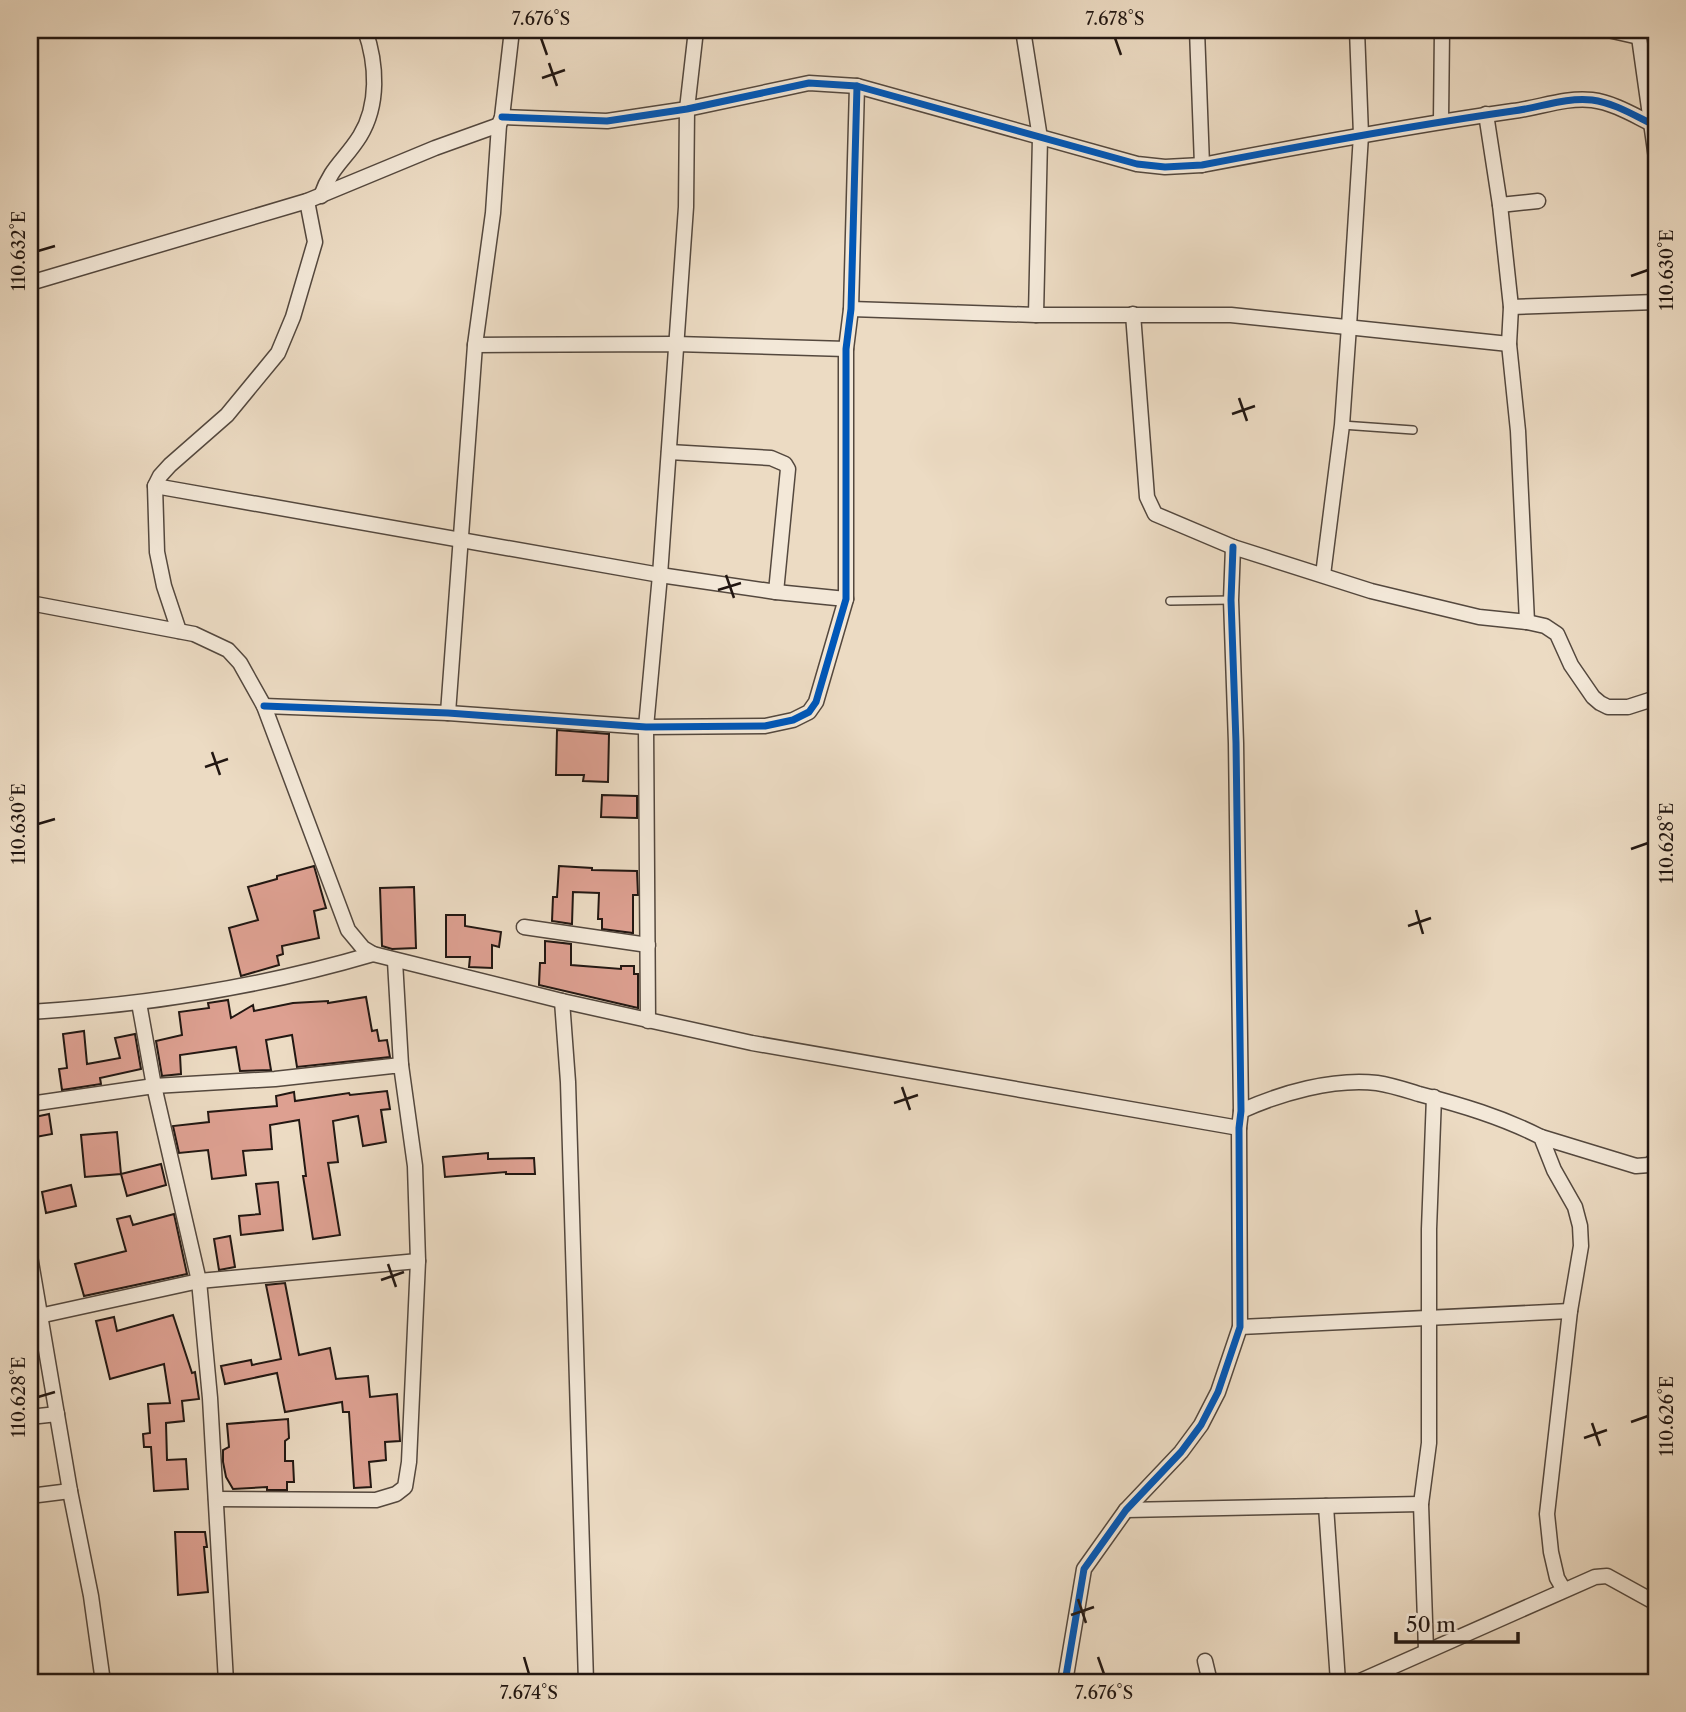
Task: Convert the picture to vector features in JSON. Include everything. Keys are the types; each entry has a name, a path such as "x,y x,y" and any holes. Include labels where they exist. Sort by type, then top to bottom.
{"street":[{"path":"179,631 164,586 157,552 155,486 170,465 227,415 278,352 293,317 315,242 314,198 333,168 359,137 373,103 375,81 365,30"},
{"path":"448,713 475,345 493,213 500,121 512,30"},
{"path":"648,1021 646,727 669,452 685,207 687,109 696,30"},
{"path":"1023,30 1040,138 1036,314"},
{"path":"1196,30 1202,165"},
{"path":"1323,575 1342,425 1361,135 1357,30"},
{"path":"1441,120 1442,30"},
{"path":"1608,30 1639,34 1655,125 1656,158"},
{"path":"30,283 314,198 500,121 607,121 687,109 809,83 858,86 1150,167 1202,165 1441,120 1516,111 1565,101 1589,100 1618,108 1655,125"},
{"path":"264,706 448,713 646,727 765,726 793,720 809,712 817,702 846,599 846,349 851,309 858,86"},
{"path":"1486,114 1500,205 1511,307 1509,344 1518,431 1527,622"},
{"path":"1500,205 1538,201"},
{"path":"1511,307 1656,302"},
{"path":"851,309 1231,316 1509,344"},
{"path":"1133,314 1145,481 1151,509 1155,514 1233,547 1371,591 1479,617 1545,626 1557,634 1571,665 1592,697 1600,703 1608,707 1628,707 1656,698"},
{"path":"475,345 676,344 846,349"},
{"path":"669,452 771,458 785,464 788,469 776,592"},
{"path":"155,486 660,575 846,599"},
{"path":"1065,1682 1084,1569 1126,1510 1164,1471 1201,1425 1218,1392 1241,1327 1236,743 1231,600 1233,547"},
{"path":"30,603 194,634 228,650 240,663 264,706 348,930 363,948 373,954 562,1001 752,1043 1239,1128"},
{"path":"524,927 648,946"},
{"path":"30,1012 139,1003 263,982 373,954"},
{"path":"216,1499 365,1501 396,1494 405,1486 409,1462 418,1261 415,1166 401,1065 395,961"},
{"path":"562,1001 568,1082 586,1682"},
{"path":"139,1003 154,1086 199,1282 211,1398 226,1682"},
{"path":"30,1104 154,1086 275,1079 401,1065"},
{"path":"1241,1111 1282,1096 1357,1082 1379,1083 1485,1112 1541,1136 1636,1166 1648,1165 1656,1159"},
{"path":"1426,1650 1421,1504 1429,1443 1429,1229 1434,1097"},
{"path":"1541,1136 1554,1170 1575,1207 1580,1226 1581,1246 1570,1311 1547,1522 1557,1578 1564,1590"},
{"path":"30,1256 35,1317 57,1414 91,1596 103,1682"},
{"path":"35,1317 199,1282 418,1261"},
{"path":"1241,1327 1570,1311"},
{"path":"30,1417 57,1414"},
{"path":"30,1496 70,1491"},
{"path":"1126,1510 1421,1504"},
{"path":"1326,1506 1338,1682"},
{"path":"1358,1682 1390,1676 1426,1650 1595,1577 1607,1576 1656,1603"},
{"path":"1205,1661 1210,1682"}],"lane":[{"path":"1342,425 1413,430"},
{"path":"1170,601 1231,600"}],"building":[{"path":"557,730 609,734 608,782 583,781 584,775 556,775"},
{"path":"602,795 637,796 637,818 601,817"},
{"path":"314,866 326,908 314,911 319,938 282,946 283,954 277,956 279,965 241,976 229,928 258,920 248,887"},
{"path":"559,866 637,871 638,895 633,895 633,933 602,929 602,919 598,919 599,893 573,892 572,924 552,921"},
{"path":"414,887 416,948 392,949 382,946 380,888"},
{"path":"446,915 465,915 465,926 501,932 499,947 492,945 492,968 469,967 470,957 446,957"},
{"path":"545,941 571,944 571,965 621,969 621,966 634,966 634,974 638,974 638,1008 539,985 540,963 545,963"},
{"path":"366,997 372,1031 377,1030 379,1041 387,1040 390,1057 297,1067 292,1035 266,1040 271,1070 240,1071 236,1047 180,1055 181,1074 162,1076 156,1041 182,1035 179,1012 209,1008 208,1003 228,1000 231,1018 253,1005 254,1011 293,1003 328,1003"},
{"path":"84,1031 87,1064 120,1058 115,1038 135,1034 141,1069 100,1078 101,1084 62,1090 59,1069 67,1068 63,1034"},
{"path":"387,1091 390,1109 381,1110 386,1142 363,1146 358,1116 333,1121 338,1162 328,1163 340,1235 313,1239 303,1176 306,1176 299,1120 270,1125 272,1149 243,1151 246,1175 212,1179 208,1150 179,1153 173,1126 209,1122 208,1112 277,1106 276,1096 294,1092 295,1101 349,1093"},
{"path":"49,1114 52,1134 30,1138 30,1118"},
{"path":"117,1132 121,1174 85,1177 81,1135"},
{"path":"488,1153 488,1159 534,1158 535,1174 506,1172 445,1177 443,1157"},
{"path":"161,1164 166,1185 127,1196 121,1174"},
{"path":"278,1182 283,1230 241,1235 239,1216 260,1214 256,1184"},
{"path":"71,1185 76,1206 46,1213 42,1192"},
{"path":"174,1214 187,1274 84,1296 75,1264 126,1251 117,1219 130,1216 133,1225"},
{"path":"230,1236 235,1267 219,1270 214,1239"},
{"path":"285,1283 299,1355 330,1348 336,1379 368,1376 370,1397 397,1394 400,1441 385,1442 386,1460 369,1462 371,1487 354,1488 349,1412 343,1412 342,1402 285,1412 277,1373 225,1384 221,1366 251,1360 252,1365 281,1359 266,1285"},
{"path":"173,1315 192,1373 195,1372 199,1399 182,1401 184,1421 166,1423 167,1460 186,1459 188,1489 154,1491 151,1447 144,1447 143,1434 150,1433 148,1404 170,1403 164,1364 110,1379 96,1321 114,1317 117,1331"},
{"path":"288,1419 289,1438 285,1441 285,1461 293,1461 294,1482 287,1482 287,1490 267,1490 267,1487 233,1489 226,1477 223,1462 223,1450 229,1447 227,1424"},
{"path":"175,1532 205,1532 208,1592 178,1595"}],"cycle path":[{"path":"502,117 607,121 687,109 809,83 857,86 1137,164 1165,167 1202,165 1582,99 1609,104 1656,126"},
{"path":"264,706 448,713 646,727 765,726 793,720 809,712 816,702 846,599 846,349 851,309 857,86"},
{"path":"1065,1682 1084,1569 1126,1510 1181,1452 1201,1425 1218,1392 1240,1327 1241,1111 1236,743 1231,600 1233,547"}]}
